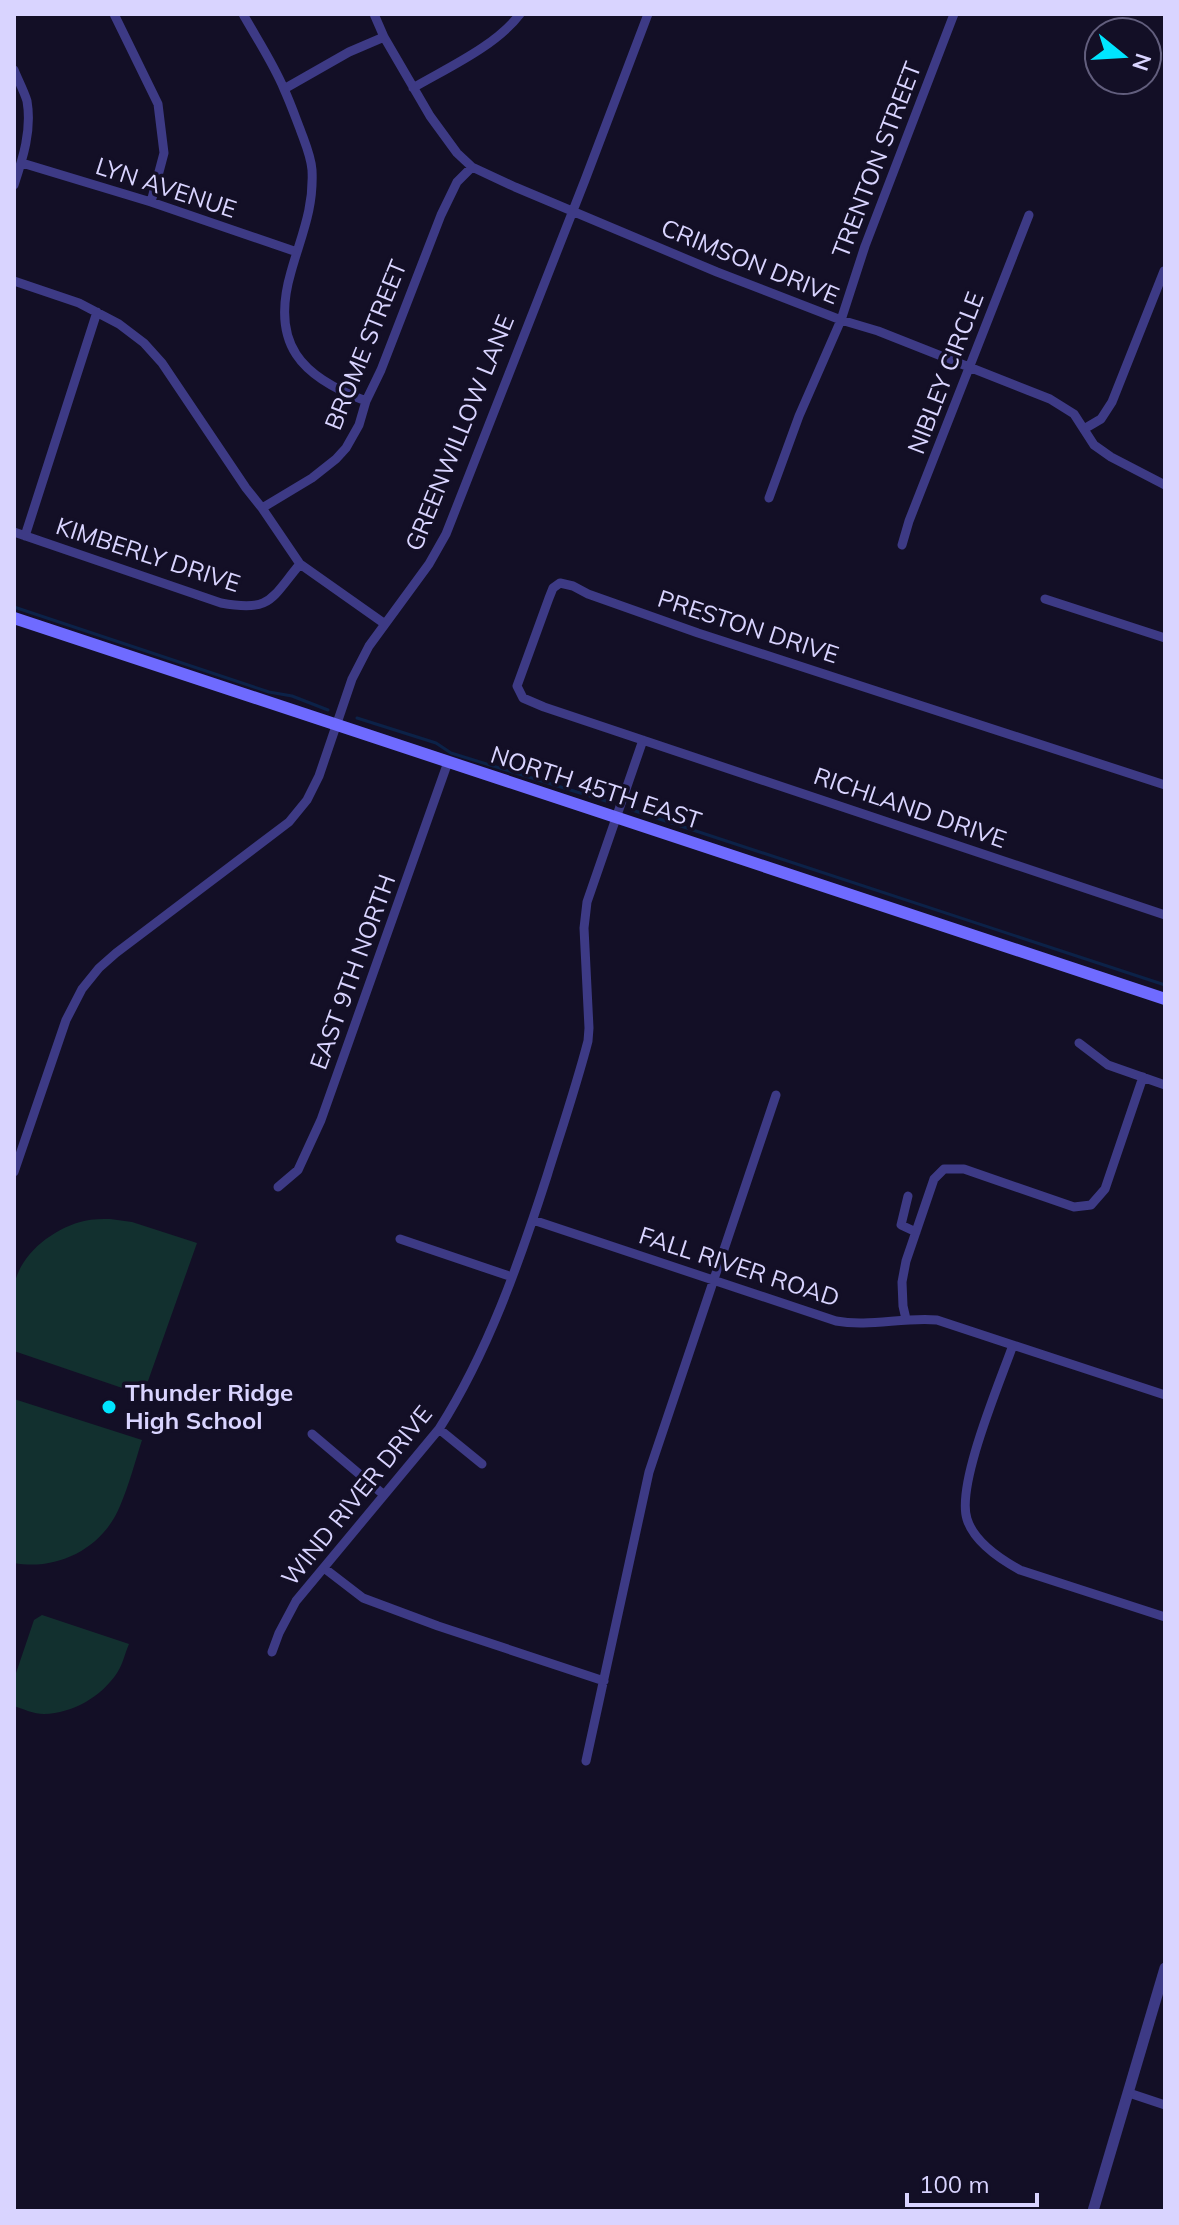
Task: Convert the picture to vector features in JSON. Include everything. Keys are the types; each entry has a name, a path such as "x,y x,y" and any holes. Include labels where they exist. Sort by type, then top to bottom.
{"main road":[{"name":"NORTH 45TH EAST","path":"14,618 1165,999"}],"street":[{"path":"114,14 158,104 164,153 151,202"},
{"path":"243,14 284,89 312,167 305,231 286,293 286,335 292,350 314,375 329,386 366,401"},
{"name":"CRIMSON DRIVE","path":"374,14 430,116 457,153 472,167 717,272 1050,399 1074,414 1094,445 1165,485"},
{"path":"413,88 487,44 511,26 520,14"},
{"name":"GREENWILLOW LANE","path":"14,1172 55,1046 82,989 116,953 289,822 307,800 319,776 352,679 369,646 429,564 446,534 648,14"},
{"name":"TRENTON STREET","path":"769,498 824,354 841,320 865,246 954,14"},
{"path":"284,89 349,52 384,37"},
{"path":"14,70 26,98 28,113 27,143 14,185"},
{"name":"LYN AVENUE","path":"22,163 151,202 297,252"},
{"name":"BROME STREET","path":"262,508 312,478 346,448 359,425 441,215 457,182 472,167"},
{"name":"NIBLEY CIRCLE","path":"902,545 1029,215"},
{"path":"1084,429 1101,419 1112,402 1164,271"},
{"path":"14,281 79,303 119,324 136,337 162,363 300,564 385,624"},
{"path":"25,536 97,312"},
{"name":"KIMBERLY DRIVE","path":"14,532 207,598 245,607 269,601 300,564"},
{"name":"PRESTON DRIVE","path":"643,740 523,698 517,686 553,588 560,583 698,633 1165,785"},
{"path":"1045,599 1165,638"},
{"path":"533,1220 588,1041 584,928 587,902 643,740"},
{"name":"RICHLAND DRIVE","path":"643,740 1165,915"},
{"name":"EAST 9TH NORTH","path":"278,1187 298,1170 321,1120 448,762"},
{"path":"1079,1043 1108,1065 1165,1085"},
{"path":"906,1319 902,1282 906,1261 934,1179 944,1169 964,1169 1074,1207 1091,1205 1105,1189 1143,1077"},
{"path":"586,1761 649,1472 776,1095"},
{"path":"908,1196 901,1225 916,1232"},
{"name":"WIND RIVER DRIVE","path":"272,1652 287,1616 439,1429 457,1401 512,1277 533,1220"},
{"name":"FALL RIVER ROAD","path":"533,1220 836,1321 937,1320 1165,1395"},
{"path":"400,1239 512,1277"},
{"path":"1013,1345 968,1480 967,1521 981,1541 998,1557 1020,1570 1165,1617"},
{"path":"439,1429 482,1464"},
{"path":"312,1434 384,1495"},
{"path":"324,1568 363,1598 604,1681"},
{"path":"1093,2211 1165,1968"},
{"path":"1129,2093 1165,2105"}],"green space":[{"path":"110,1219 132,1222 197,1243 148,1381 131,1391 14,1351 14,1287 30,1253 50,1236 73,1224"},
{"path":"14,1399 142,1440 112,1521 91,1545 62,1560 30,1565 14,1563"},
{"path":"42,1615 129,1644 119,1670 95,1696 65,1711 44,1714 14,1706 14,1679 34,1620"}],"waterway":[{"path":"14,607 328,710"},
{"path":"357,718 436,743 451,753 606,801"},
{"path":"632,810 1165,985"}],"place":[{"name":"Thunder Ridge High School","path":"109,1407"}]}
